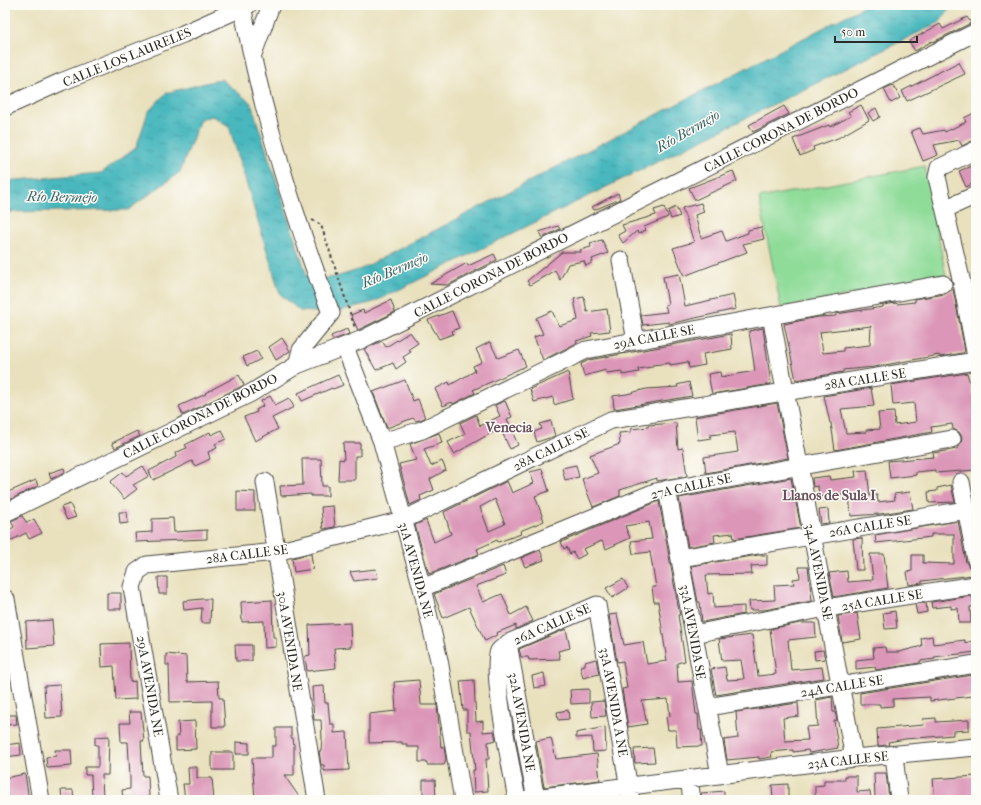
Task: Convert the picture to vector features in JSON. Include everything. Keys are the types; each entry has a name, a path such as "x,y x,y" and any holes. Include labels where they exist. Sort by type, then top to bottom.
{"street":[{"path":"252,54 271,5"},
{"path":"244,6 252,54 287,188 331,313 301,350 297,365"},
{"name":"CALLE LOS LAURELES","path":"5,108 61,82 183,34 244,6"},
{"name":"CALLE CORONA DE BORDO","path":"5,513 250,393 297,365 352,344 976,32"},
{"path":"976,150 940,168 937,177 969,280 976,357"},
{"path":"946,209 976,195"},
{"path":"621,260 636,341"},
{"name":"29A CALLE SE","path":"382,442 422,430 586,350 943,284"},
{"name":"34A AVENIDA SE","path":"771,316 854,758"},
{"name":"31A AVENIDA NE","path":"352,344 382,442 422,588 439,660 463,800"},
{"name":"28A CALLE SE","path":"137,572 147,565 276,552 403,520 611,420 785,391 976,362"},
{"name":"27A CALLE SE","path":"422,588 655,492 952,439"},
{"name":"30A AVENIDA NE","path":"265,482 317,800"},
{"path":"961,482 976,560"},
{"name":"33A AVENIDA SE","path":"667,489 720,776"},
{"name":"26A CALLE SE","path":"680,558 966,510"},
{"name":"29A AVENIDA NE","path":"137,572 132,587 170,800"},
{"name":"25A CALLE SE","path":"694,634 826,608 976,585"},
{"path":"6,599 41,800"},
{"name":"26A CALLE SE","path":"508,643 596,605"},
{"name":"33A AVENIDA A NE","path":"596,605 629,793"},
{"path":"508,643 499,651 496,664 498,689 518,800"},
{"name":"32A AVENIDA NE","path":"508,643 536,799"},
{"name":"24A CALLE SE","path":"707,707 976,664"},
{"name":"23A CALLE SE","path":"518,800 629,793 688,779 854,758 976,747"},
{"path":"894,754 899,800"},
{"path":"688,779 692,800"}],"path":[{"path":"321,225 348,311 352,344"}],"green space":[{"path":"925,166 946,277 781,308 759,198"}],"water":[{"name":"Río Bermejo","path":"867,5 952,5 940,22 374,302 331,313 300,311 280,294 229,126 212,116 200,119 180,172 128,210 5,212 5,181 101,173 136,148 148,112 166,93 221,79 251,103 307,276 314,278 334,277 361,269"}],"building":[{"path":"967,17 971,23 933,42 932,41 915,51 909,41 940,24 943,29"},
{"path":"959,62 965,74 907,101 902,91"},
{"path":"893,85 900,98 891,103 884,89"},
{"path":"861,105 869,120 838,138 813,147 814,150 800,156 793,139 829,125 830,127 851,116 848,112"},
{"path":"784,106 789,114 753,132 749,125"},
{"path":"876,108 880,117 873,121 868,113"},
{"path":"976,112 976,139 962,146 959,140 934,145 938,155 923,161 911,131 920,128 923,134 944,130 945,132 966,122 964,118"},
{"path":"976,164 976,182 966,187 959,171"},
{"path":"733,171 737,181 695,200 689,188"},
{"path":"618,193 620,199 594,210 592,207"},
{"path":"701,203 704,212 695,215 701,238 722,231 726,241 748,233 748,230 761,227 764,239 743,244 747,252 684,276 673,248 694,242 682,208"},
{"path":"664,207 668,217 644,227 646,230 638,234 637,231 623,243 618,235 625,231 622,225 656,215 654,210"},
{"path":"676,207 680,216 671,219 668,211"},
{"path":"558,226 560,229 542,238 539,232"},
{"path":"602,240 608,253 592,259 593,262 586,266 584,261 568,264 560,280 555,270 530,285 527,281 562,252 581,252 580,250 591,247 590,243"},
{"path":"494,254 497,260 448,285 430,284 467,263 468,266"},
{"path":"679,274 685,306 733,295 736,309 669,324 669,322 643,325 641,315 667,312 665,305 668,304 663,277"},
{"path":"953,289 965,351 963,353 940,357 939,355 874,367 843,370 843,372 796,380 784,324 883,307 883,305 915,302 915,299 945,294","holes":["871,326 870,345 843,348 843,351 823,353 820,332"]},
{"path":"584,297 587,312 607,309 610,331 591,333 592,336 576,341 577,343 543,360 534,337 543,334 536,318 552,311 559,326 578,320 574,299"},
{"path":"391,300 395,312 358,330 351,315 363,310 364,313"},
{"path":"452,311 459,328 452,331 453,334 439,339 428,320"},
{"path":"763,328 771,384 712,394 708,374 720,372 721,377 755,371 749,331"},
{"path":"347,329 349,334 333,340 331,336"},
{"path":"410,332 418,343 409,349 411,352 403,357 406,362 396,369 393,363 376,370 364,349 382,341 386,347"},
{"path":"731,334 732,349 703,354 705,365 689,368 688,362 670,365 670,363 652,365 652,367 638,369 639,372 622,375 622,371 607,373 606,370 584,376 581,364 589,360"},
{"path":"282,338 290,351 276,360 269,347"},
{"path":"490,342 498,358 519,350 526,366 473,390 475,393 453,404 452,402 443,406 435,389 449,382 450,385 475,371 473,366 482,362 476,349"},
{"path":"257,351 261,359 247,366 243,357"},
{"path":"568,372 573,399 554,405 553,397 534,402 530,389"},
{"path":"967,373 976,404 976,470 935,473 935,470 916,472 916,475 890,478 888,461 934,457 933,453 957,449 961,443 962,437 959,432 953,429 952,424 931,427 932,432 835,450 831,423 824,396 871,388 874,406 841,409 846,433 866,432 866,430 880,429 878,413 894,412 895,425 916,422 914,403 893,405 891,385"},
{"path":"239,375 244,385 183,415 179,406 206,394 205,393"},
{"path":"338,375 343,385 333,389 332,388 302,401 298,393"},
{"path":"405,380 413,401 418,399 425,418 416,421 413,418 387,428 373,392"},
{"path":"689,382 692,396 614,409 613,396 646,389 678,387 677,385"},
{"path":"270,396 275,405 289,398 294,407 272,418 278,429 255,441 244,417 257,412 256,410 263,406 261,401"},
{"path":"505,401 512,417 507,419 518,445 510,449 500,428 454,454 448,442 465,434 460,423 476,415 480,426 500,416 495,405"},
{"path":"777,403 788,458 706,473 704,457 738,452 735,432 710,435 711,438 698,440 695,417"},
{"path":"551,421 555,436 537,442 534,432 542,429 540,424"},
{"path":"676,423 678,449 683,448 687,476 657,481 657,478 620,490 620,496 593,507 582,479 598,473 590,455 620,444 619,433 631,432 631,429 648,427 648,425"},
{"path":"222,430 226,439 215,444 217,448 208,452 210,459 195,466 192,461 153,480 149,471 176,457 175,453 187,448 185,445 210,432 211,435"},
{"path":"137,431 140,436 115,448 112,443"},
{"path":"439,433 442,443 424,449 431,466 442,461 446,470 430,479 434,490 420,496 421,500 410,505 399,464 416,460 410,444"},
{"path":"343,443 360,443 360,456 355,456 355,480 338,480 339,459 344,460"},
{"path":"302,459 321,459 322,486 328,486 328,496 311,496 311,494 281,496 280,486 303,485"},
{"path":"576,465 579,477 565,480 562,468"},
{"path":"143,466 149,476 133,485 137,489 124,499 110,482 123,472 126,476"},
{"path":"64,468 65,472 51,479 49,473"},
{"path":"542,469 549,491 535,496 544,521 520,531 521,534 498,542 497,540 477,549 479,554 429,574 415,525 426,520 434,542 451,534 444,512 507,481 512,493 534,483 530,472","holes":["495,499 505,524 489,531 480,507"]},
{"path":"867,470 870,496 877,495 878,502 895,500 894,494 910,492 913,509 880,514 851,516 849,494 819,497 818,486 813,487 812,478 829,476 830,480 856,477 855,471"},
{"path":"791,478 801,528 734,539 733,533 714,535 715,542 688,547 679,498"},
{"path":"36,480 38,486 5,502 5,491 6,493"},
{"path":"951,485 955,502 929,503 928,492 937,491 937,488"},
{"path":"237,491 255,492 255,511 237,511"},
{"path":"659,501 680,615 678,615 685,661 677,663 678,682 692,681 696,714 698,714 699,730 701,730 702,746 677,747 676,730 668,730 666,717 670,716 668,699 642,701 647,724 628,727 622,689 627,688 623,661 617,662 609,615 617,614 624,645 643,642 647,664 667,661 658,602 654,602 652,587 656,587 650,552 633,554 631,541 652,539 649,522 625,526 630,538 606,549 602,541 583,549 586,554 577,559 573,552 570,554 567,547 564,549 561,542"},
{"path":"70,504 76,517 67,520 61,507"},
{"path":"333,506 335,527 323,529 321,507"},
{"path":"828,509 829,523 821,524 819,510"},
{"path":"119,512 127,512 128,523 120,524"},
{"path":"22,516 27,523 34,519 42,533 29,539 26,533 10,541 5,533 14,527 11,521"},
{"path":"173,518 174,532 207,530 207,539 136,542 135,533 152,532 152,519"},
{"path":"958,521 966,562 973,570 973,575 922,581 922,583 909,585 907,572 912,571 912,555 923,555 923,563 954,564 954,534 931,534 931,537 876,543 875,535"},
{"path":"862,538 863,570 856,570 853,539"},
{"path":"540,550 544,560 525,567 521,558"},
{"path":"311,554 313,569 294,572 292,558"},
{"path":"870,554 884,554 888,588 834,597 829,573 847,571 848,582 873,580"},
{"path":"758,555 767,555 767,565 751,566 752,574 706,575 708,594 713,593 714,608 744,606 744,614 702,622 700,602 698,602 691,566"},
{"path":"503,566 506,575 476,586 483,602 502,594 511,615 526,607 533,621 516,629 516,625 496,633 497,635 485,641 469,607 443,618 434,594"},
{"path":"799,567 808,567 812,601 764,610 750,610 749,601 775,600 774,585 794,584 793,579 800,578"},
{"path":"376,569 378,578 354,581 350,572"},
{"path":"158,577 167,577 167,594 159,594"},
{"path":"623,579 628,588 612,598 606,588"},
{"path":"107,593 121,593 121,609 107,609"},
{"path":"972,596 974,606 970,607 971,623 959,623 958,608 951,609 951,606 932,608 931,602"},
{"path":"211,599 210,623 201,623 202,608 184,610 183,601"},
{"path":"272,600 273,637 276,637 276,647 265,648 264,621 242,622 241,602"},
{"path":"926,603 927,612 917,614 915,604"},
{"path":"895,611 897,628 885,629 883,613"},
{"path":"857,613 861,639 842,642 838,616"},
{"path":"52,620 54,646 27,648 26,622"},
{"path":"350,623 351,647 334,648 336,668 307,671 305,656 310,655 309,625"},
{"path":"800,623 815,623 816,637 788,640 791,670 822,667 824,678 716,695 711,669 725,667 727,680 744,679 741,660 722,661 719,639 752,635 758,676 776,674 770,629"},
{"path":"566,629 570,648 558,651 560,659 529,660 528,657 521,657 519,649"},
{"path":"932,636 933,644 965,640 965,643 976,640 976,652 934,657 935,659 920,661 920,663 876,670 875,667 856,669 856,660 874,658 873,648 885,647 886,652 899,652 922,646 921,638"},
{"path":"129,643 130,682 135,681 136,699 116,700 114,666 102,667 101,644"},
{"path":"235,645 252,645 252,661 236,661"},
{"path":"823,650 825,659 815,660 814,651"},
{"path":"166,654 186,656 187,682 218,681 219,698 223,698 225,727 212,727 212,701 170,702 169,665 166,665"},
{"path":"596,659 599,674 583,678 580,666 585,665 585,662"},
{"path":"544,673 546,686 534,688 532,676"},
{"path":"972,675 972,680 976,680 976,691 973,691 973,696 930,701 930,697 893,699 893,706 880,707 880,704 860,704 860,693"},
{"path":"419,680 421,705 437,705 441,747 444,747 446,759 444,765 427,765 427,762 419,762 419,747 407,747 407,744 402,744 402,742 369,743 369,714 396,711 394,682"},
{"path":"474,680 476,722 483,721 483,732 494,731 496,740 488,742 489,759 486,759 488,791 474,792 473,770 475,770 471,731 467,731 467,710 463,710 460,681"},
{"path":"60,685 62,717 46,718 44,686"},
{"path":"324,686 325,703 328,703 330,724 334,724 334,733 347,732 349,770 324,771 324,765 321,765 319,751 321,751 322,738 321,720 314,720 312,687"},
{"path":"589,689 589,703 571,704 570,690"},
{"path":"832,697 833,712 835,712 837,720 834,721 838,748 809,753 808,750 771,752 772,757 727,760 724,740 738,738 736,712 798,703 799,716 783,718 785,741 808,740 806,727 818,726 816,700"},
{"path":"604,701 606,716 592,717 591,702"},
{"path":"568,710 569,719 558,720 557,712"},
{"path":"129,712 141,712 144,741 141,741 143,776 148,776 149,797 123,800 122,790 130,789 130,777 128,742 121,742 120,723 130,723"},
{"path":"5,715 16,715 17,724 5,725"},
{"path":"936,718 936,722 969,720 969,730 953,731 953,735 905,739 888,742 889,745 878,746 877,729 924,725 923,719"},
{"path":"195,721 196,749 176,750 176,736 179,736 178,722"},
{"path":"605,727 606,751 593,752 592,737 576,738 576,733"},
{"path":"276,728 291,728 291,738 293,738 294,746 294,775 284,775 300,798 255,800 252,758 272,758 272,746 276,746"},
{"path":"109,736 108,775 102,775 103,800 92,800 91,775 85,775 85,767 98,767 98,745 95,745 95,737"},
{"path":"551,738 556,759 597,754 600,780 544,787 536,741"},
{"path":"236,742 249,743 249,754 236,754"},
{"path":"20,743 21,755 5,757 5,745"},
{"path":"653,748 655,762 635,763 634,749"},
{"path":"55,750 71,750 72,766 47,768 46,757 56,756"},
{"path":"212,752 233,752 233,770 212,770"},
{"path":"188,767 197,767 197,778 212,778 214,800 185,800 183,784 189,784"},
{"path":"874,773 886,773 889,798 875,798"},
{"path":"25,774 29,800 5,800 5,778"},
{"path":"845,776 857,776 857,792 870,791 871,800 824,800 824,796 815,796 815,786 824,785 824,780 845,780"},
{"path":"976,776 976,800 935,800 933,779"},
{"path":"423,780 435,780 436,799 423,799"},
{"path":"788,784 788,800 773,800 772,785"},
{"path":"61,790 73,790 74,800 62,800"},
{"path":"724,791 724,800 702,800 701,793"}],"district":[{"name":"Venecia","path":"509,427"},
{"name":"Llanos de Sula I","path":"829,495"}]}
